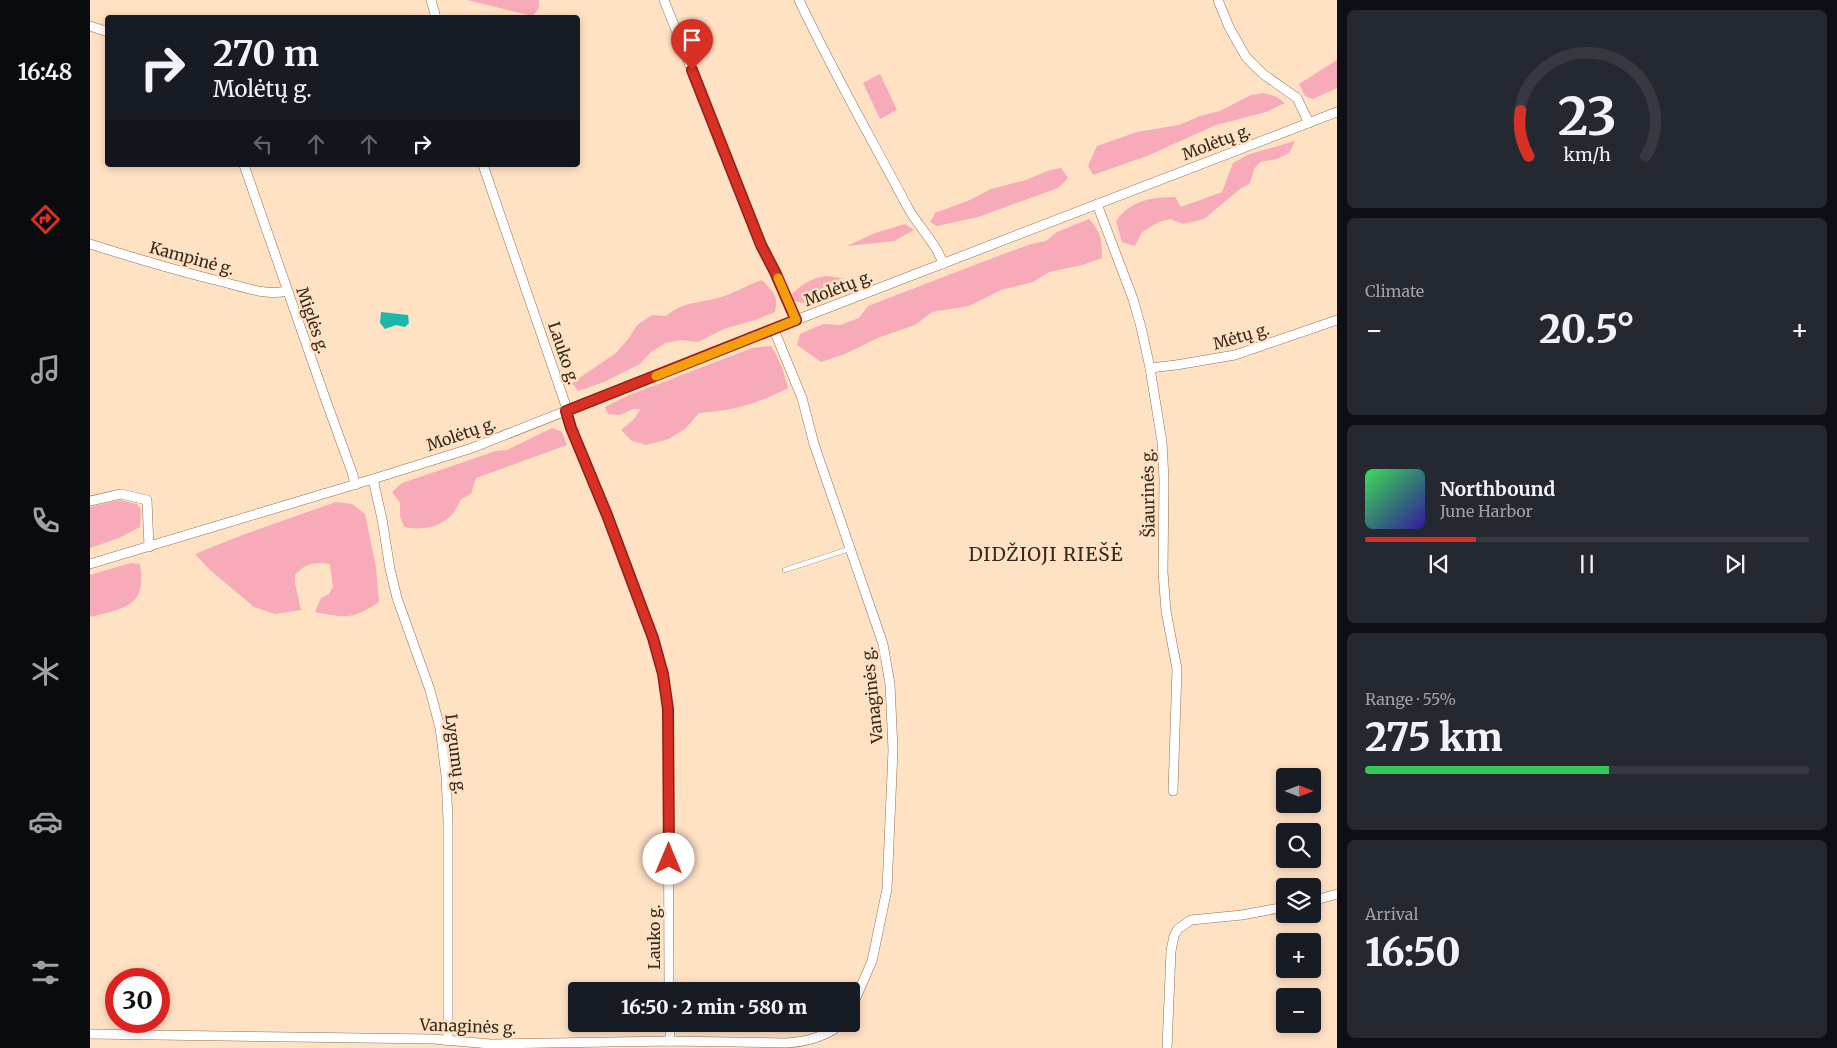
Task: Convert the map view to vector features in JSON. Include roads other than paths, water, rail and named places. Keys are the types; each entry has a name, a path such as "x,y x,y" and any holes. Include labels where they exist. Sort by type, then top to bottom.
{"street":[{"path":"431,0 435,15"},
{"path":"664,0 761,245 796,320"},
{"path":"799,0 836,75 910,212 934,244 943,264"},
{"path":"1218,0 1229,27 1246,57 1263,74 1297,98 1309,123"},
{"path":"90,26 105,31"},
{"name":"Molėtų g.","path":"90,564 373,480 472,448 796,320 1337,112"},
{"name":"Miglės g.","path":"245,167 287,291 351,467 355,485"},
{"name":"Lauko g.","path":"484,167 565,403 571,428 607,515 653,638 663,674 668,709 670,982"},
{"name":"Šiaurinės g.","path":"1098,204 1132,299 1150,368 1162,442 1164,480 1163,572 1166,611 1177,669 1173,791"},
{"name":"Kampinė g.","path":"90,244 198,276 264,292 278,293 287,291"},
{"name":"Mėtų g.","path":"1150,368 1235,355 1337,320"},
{"name":"Vanaginės g.","path":"774,330 802,398 814,444 849,549 884,644 890,684 893,750 887,889 872,961 860,988"},
{"name":"Lygumų g.","path":"373,480 397,598 430,690 440,728 446,776 448,822 448,1041"},
{"path":"90,501 121,494 147,500 149,547"},
{"path":"1321,898 1337,894"},
{"path":"1166,1048 1171,951 1174,936 1178,929 1191,920 1242,915 1276,909"},
{"path":"670,1032 670,1040"},
{"name":"Vanaginės g.","path":"90,1034 433,1039 490,1044 670,1040 760,1044 798,1043 828,1032"}],"lane":[{"path":"784,570 849,549"}],"water":[{"path":"381,312 408,315 409,323 405,327 396,325 385,329 380,323"}],"district":[{"name":"DIDŽIOJI RIEŠĖ","path":"1046,554"}]}
